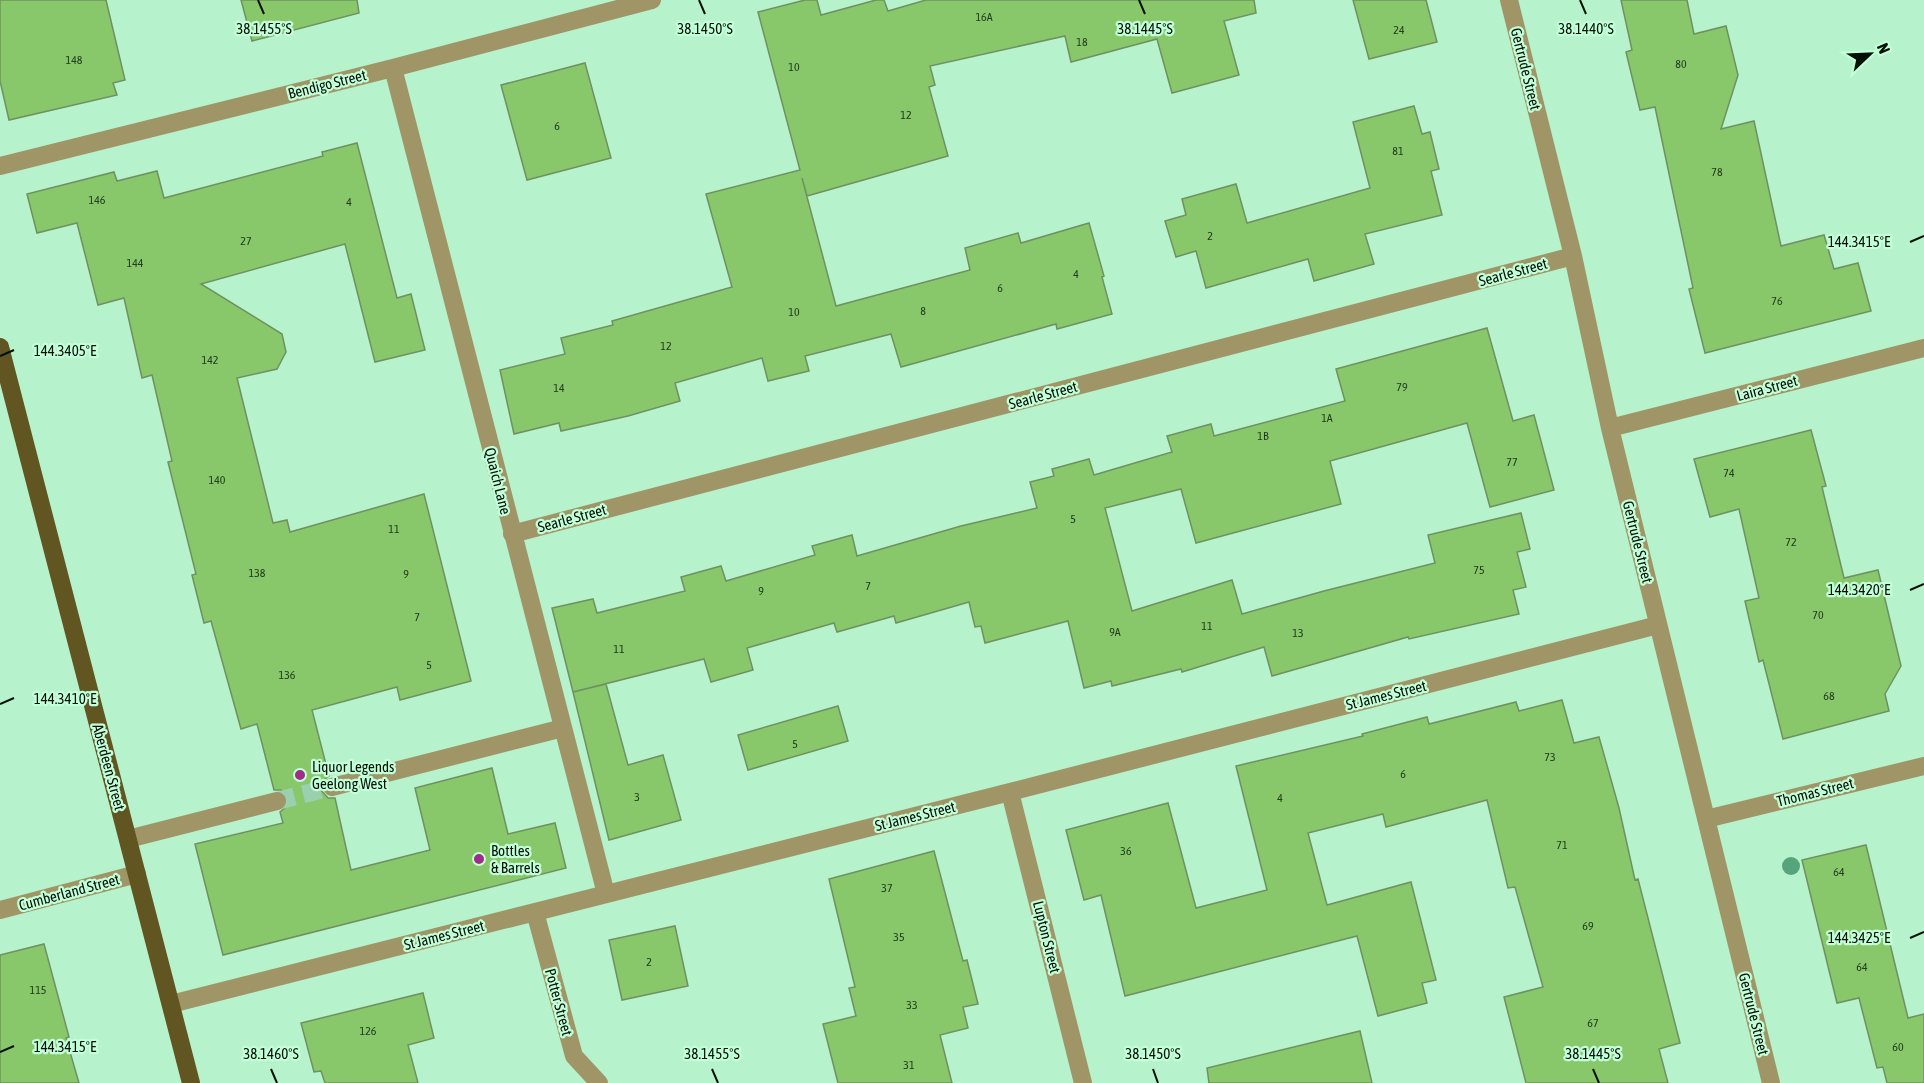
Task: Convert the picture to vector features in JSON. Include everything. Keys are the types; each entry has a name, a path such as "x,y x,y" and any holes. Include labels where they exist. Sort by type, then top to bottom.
{"main road":[{"name":"Aberdeen Street","path":"0,347 191,1083"}],"street":[{"name":"Bendigo Street","path":"0,166 393,68 652,0"},
{"name":"Gertrude Street","path":"1509,0 1573,256 1610,428 1771,1083"},
{"name":"Quaich Lane","path":"393,68 606,894"},
{"name":"Searle Street","path":"512,534 1573,256"},
{"name":"Laira Street","path":"1610,428 1924,348"},
{"name":"St James Street","path":"171,1004 1658,625"},
{"path":"332,787 563,728"},
{"name":"Thomas Street","path":"1706,819 1924,766"},
{"name":"Lupton Street","path":"1010,792 1083,1083"},
{"path":"128,839 277,801"},
{"name":"Cumberland Street","path":"0,910 137,874"},
{"name":"Potter Street","path":"535,912 574,1056 599,1083"}],"building":[{"path":"0,0 106,0 125,80 113,83 117,95 9,120 0,81"},
{"path":"241,0 357,0 359,13 252,41"},
{"path":"805,0 817,0 821,15 876,0 884,0 888,11 926,0 1254,0 1256,13 1224,21 1239,75 1172,93 1157,39 1071,62 1065,36 930,66 935,85 929,87 948,156 807,196 802,178 836,306 970,270 965,248 1018,233 1021,243 1089,223 1112,314 1057,329 1056,324 901,367 891,334 805,356 809,371 768,381 762,358 675,383 680,401 628,416 561,431 559,423 514,434 500,370 565,354 561,338 613,325 612,321 732,287 706,194 800,170 758,12"},
{"path":"1353,0 1426,0 1437,42 1369,59"},
{"path":"1621,0 1687,0 1694,34 1726,26 1738,75 1721,129 1754,121 1781,246 1824,235 1834,269 1858,263 1871,311 1705,353 1689,289 1693,288 1655,107 1640,110 1626,52 1632,50"},
{"path":"585,63 611,158 527,180 501,85"},
{"path":"1414,106 1422,134 1430,132 1439,169 1431,171 1442,215 1365,234 1374,264 1314,281 1308,259 1206,288 1196,251 1176,257 1165,221 1186,215 1182,199 1236,184 1247,223 1370,188 1353,122"},
{"path":"357,143 397,298 411,294 425,350 375,362 345,244 201,284 282,334 286,352 277,369 237,378 273,523 287,520 290,532 424,494 471,681 400,700 397,687 312,710 329,776 321,783 321,790 328,798 335,798 351,870 430,850 415,788 492,768 508,834 555,823 566,868 223,955 195,844 283,823 280,812 288,805 288,798 281,790 274,790 257,724 241,729 211,621 204,623 192,575 196,574 168,462 172,461 152,375 142,378 124,298 98,305 77,223 37,233 27,194 114,172 117,181 157,171 164,198 323,156 322,152"},
{"path":"1487,328 1513,421 1534,415 1554,490 1490,507 1467,423 1330,461 1341,504 1196,543 1181,489 1105,508 1132,611 1232,580 1242,614 1435,563 1428,535 1521,513 1530,549 1517,552 1526,587 1513,590 1519,614 1409,639 1408,637 1272,676 1264,647 1182,672 1181,669 1112,686 1111,681 1084,688 1068,621 985,643 981,626 975,627 969,602 896,623 894,616 837,632 834,623 747,648 753,670 711,682 704,659 573,692 552,608 593,599 597,613 685,591 681,577 721,566 726,581 815,555 812,546 852,535 857,556 961,526 1037,508 1030,482 1054,476 1052,469 1089,459 1094,475 1172,452 1167,436 1211,424 1214,436 1345,401 1336,369"},
{"path":"1811,430 1826,486 1822,487 1844,578 1878,570 1901,666 1885,694 1889,711 1783,739 1763,660 1759,662 1745,601 1759,598 1739,509 1710,517 1694,459"},
{"path":"606,684 628,765 663,755 681,820 609,840 573,692"},
{"path":"1562,700 1574,743 1599,737 1619,808 1635,880 1638,879 1680,1043 1659,1049 1668,1083 1526,1083 1504,997 1543,987 1515,887 1508,888 1487,800 1386,827 1383,814 1308,833 1327,905 1411,882 1436,980 1422,983 1427,1003 1378,1016 1357,936 1125,996 1101,895 1084,900 1066,830 1168,803 1196,908 1267,890 1236,766 1363,736 1362,734 1427,717 1429,724 1516,702 1519,711"},
{"path":"838,706 848,741 748,770 738,735"},
{"path":"1866,845 1908,1018 1924,1014 1924,1083 1887,1083 1883,1067 1877,1068 1859,998 1837,1003 1802,860"},
{"path":"934,851 963,961 967,960 978,1004 963,1007 968,1028 940,1035 952,1083 838,1083 823,1024 856,1016 849,988 855,987 829,879"},
{"path":"675,926 688,986 622,1000 609,940"},
{"path":"44,944 79,1083 0,1083 0,955"},
{"path":"423,993 434,1038 408,1045 418,1083 325,1083 321,1071 314,1072 301,1023"},
{"path":"1360,1031 1372,1083 1209,1083 1207,1068"}],"tunnel":[{"path":"277,801 332,787"}],"place":[{"name":"Liquor Legends Geelong West","path":"300,775"},
{"name":"Bottles & Barrels","path":"479,859"}]}
